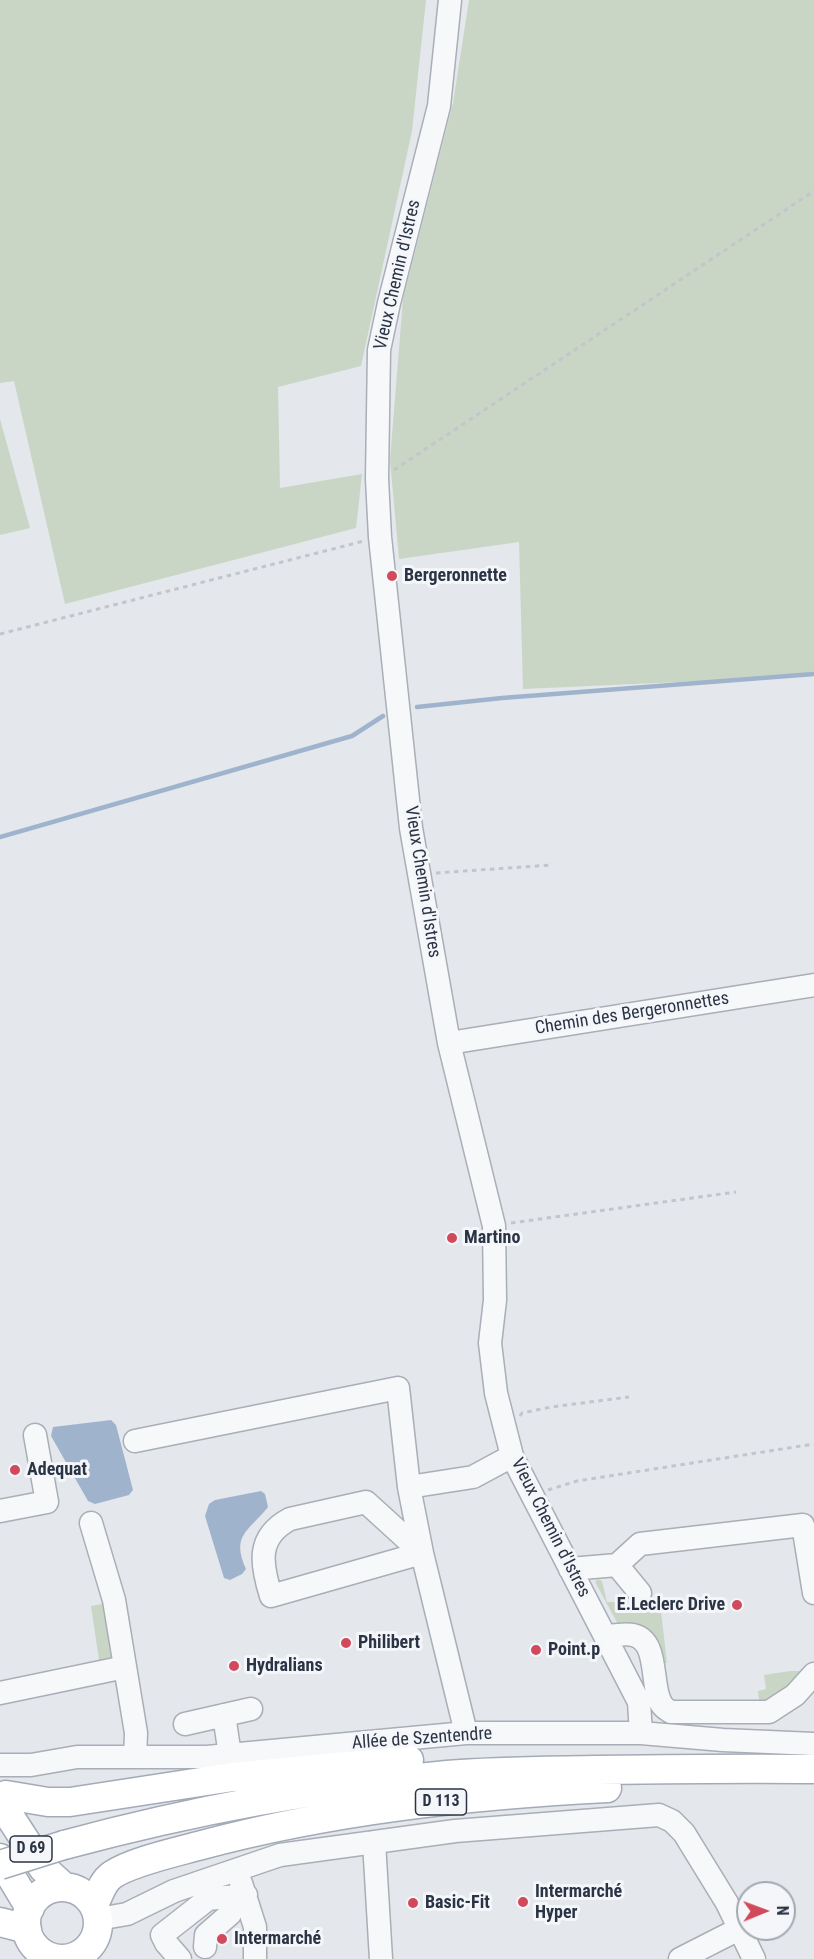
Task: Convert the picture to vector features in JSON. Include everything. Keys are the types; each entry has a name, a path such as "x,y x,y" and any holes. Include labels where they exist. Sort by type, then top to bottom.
{"main road":[{"path":"3,1789 48,1802 70,1802 257,1774 348,1765 471,1758 608,1759 732,1768"},
{"name":"D 113","path":"0,1865 124,1829 238,1804 388,1781 521,1771 814,1769"},
{"name":"D 113","path":"96,1931 106,1880 121,1870 168,1854 291,1823 388,1808 507,1795 691,1785 814,1783"},
{"name":"D 69","path":"3,1789 43,1868 64,1887"},
{"name":"D 69","path":"0,1858 19,1920"},
{"path":"64,1887 81,1892 96,1931 86,1950 75,1957 57,1958 35,1946 19,1920 44,1892 64,1887"}],"street":[{"name":"Vieux Chemin d'Istres","path":"450,0 439,106 379,350 376,479 380,537 411,828 449,1043 494,1226 495,1300 490,1343 496,1393 512,1456 639,1702 641,1733"},
{"name":"Chemin des Bergeronnettes","path":"449,1043 814,985"},
{"path":"135,1441 398,1388 409,1487 422,1553 466,1733"},
{"path":"0,1511 47,1502 35,1435"},
{"path":"409,1487 473,1477 512,1456"},
{"path":"366,1502 422,1553 271,1596 265,1577 263,1550 268,1537 279,1524 290,1519 366,1502"},
{"path":"92,1522 114,1600 136,1733 135,1757"},
{"path":"570,1569 617,1565 640,1544 803,1525 814,1593"},
{"path":"617,1565 640,1593"},
{"path":"605,1636 631,1634 638,1636 645,1643 653,1664 658,1696 663,1706 671,1712 769,1712 795,1695 814,1674"},
{"path":"0,1693 125,1667"},
{"path":"185,1724 251,1708"},
{"path":"224,1715 230,1755"},
{"name":"Allée de Szentendre","path":"3,1789 32,1765 77,1757 230,1755 466,1733 641,1733 814,1744"},
{"path":"96,1931 174,1891 280,1855 455,1831 659,1815 672,1821 684,1833 736,1923"},
{"path":"374,1842 381,1959"},
{"path":"236,1870 237,1908"},
{"path":"180,1959 162,1935 208,1899 237,1908 255,1927 255,1959"},
{"path":"209,1954 206,1935 237,1908"},
{"path":"680,1959 736,1931"},
{"path":"745,1941 754,1959"}],"path":[{"path":"376,479 401,467 814,191"},
{"path":"0,634 380,537"},
{"path":"419,874 551,865"},
{"path":"494,1226 736,1192"},
{"path":"506,1431 522,1413 629,1397"},
{"path":"534,1498 551,1489 577,1481 814,1444"}],"green space":[{"path":"0,0 426,0 412,131 361,366 278,387 280,488 362,474 356,528 65,604 14,381 0,383"},
{"path":"469,0 814,0 814,676 523,689 519,542 399,559 390,460 403,299 453,103"},
{"path":"0,419 30,528 0,535"},
{"path":"598,1579 602,1581 607,1602 618,1602 620,1613 652,1609 653,1598 659,1594 667,1663 659,1663 619,1626 595,1582"},
{"path":"107,1603 117,1659 102,1661 99,1660 91,1606"},
{"path":"799,1671 803,1674 765,1705 759,1700 758,1691 766,1689 764,1675"}],"water":[{"path":"111,1420 116,1425 133,1490 129,1495 95,1504 88,1501 51,1436 53,1427"},
{"path":"261,1491 265,1494 268,1507 248,1529 241,1541 240,1548 246,1569 242,1574 230,1580 224,1578 205,1516 209,1504 215,1500"}],"waterway":[{"path":"417,707 502,698 814,674"},
{"path":"0,837 352,736 383,716"}],"place":[{"name":"Bergeronnette","path":"392,576"},
{"name":"Martino","path":"452,1238"},
{"name":"Adequat","path":"15,1470"},
{"name":"E.Leclerc Drive","path":"737,1605"},
{"name":"Philibert","path":"346,1643"},
{"name":"Point.p","path":"536,1650"},
{"name":"Hydralians","path":"234,1666"},
{"name":"Intermarché Hyper","path":"523,1902"},
{"name":"Basic-Fit","path":"413,1903"},
{"name":"Intermarché","path":"222,1939"}]}
